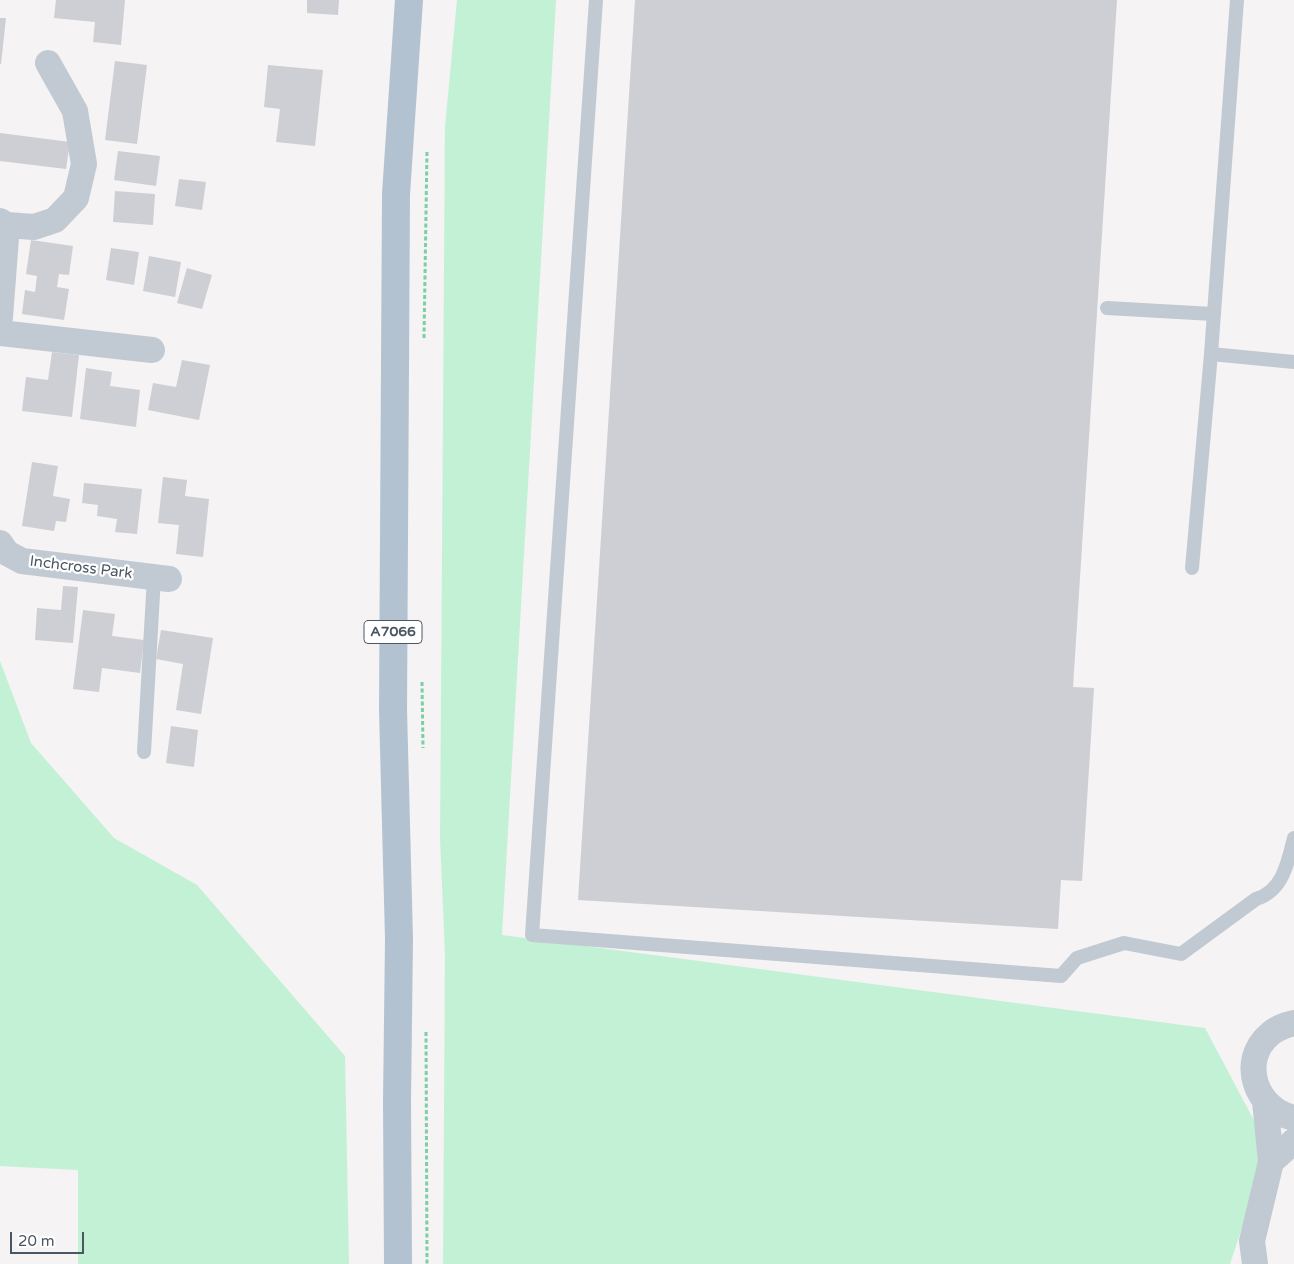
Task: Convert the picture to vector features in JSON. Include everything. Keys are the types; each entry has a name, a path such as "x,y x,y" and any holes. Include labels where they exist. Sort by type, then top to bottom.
{"main road":[{"name":"A7066","path":"398,1264 397,1086 399,939 393,709 396,204 409,0"}],"street":[{"path":"0,317 4,223 34,227 55,220 76,198 84,164 75,111 48,63"},
{"path":"0,333 152,350"},
{"name":"Inchcross Park","path":"0,543 7,553 22,561 162,578"},
{"path":"1294,1004 1268,1035 1254,1060 1254,1075 1257,1089 1265,1101 1277,1112 1294,1118"},
{"path":"1268,1035 1280,1027 1294,1022"},
{"path":"1255,1264 1252,1240 1271,1162 1265,1101"},
{"path":"1271,1162 1294,1141"}],"lane":[{"path":"596,0 532,935 1061,976 1077,958 1124,943 1181,954 1256,898 1264,896 1279,882 1284,875 1294,838"},
{"path":"1192,568 1237,0"},
{"path":"1107,308 1213,314"},
{"path":"1210,354 1294,362"},
{"path":"144,752 162,578"}],"path":[{"path":"424,338 428,144"},
{"path":"422,681 422,750"},
{"path":"426,1025 427,1264"}],"green space":[{"path":"457,0 556,0 502,935 1205,1028 1267,1145 1256,1186 1230,1264 443,1264 445,955 440,838 445,127"},
{"path":"0,661 31,743 114,838 197,885 345,1056 349,1264 78,1264 78,1170 0,1166"}],"building":[{"path":"56,0 125,0 121,45 93,42 95,22 54,18"},
{"path":"307,0 339,0 338,15 307,13"},
{"path":"635,0 1117,0 1073,687 1094,688 1082,881 1061,880 1058,929 578,900"},
{"path":"0,18 6,18 1,64 0,64"},
{"path":"115,61 147,65 137,144 105,140"},
{"path":"268,65 323,70 315,146 276,142 280,109 264,107"},
{"path":"0,133 70,142 66,169 0,161"},
{"path":"118,151 160,156 156,186 114,180"},
{"path":"179,179 206,182 202,210 175,206"},
{"path":"115,191 155,194 153,225 113,222"},
{"path":"31,240 73,246 69,275 59,274 57,287 69,289 64,320 22,314 25,290 35,292 37,276 26,274"},
{"path":"111,248 139,252 134,285 106,280"},
{"path":"149,256 181,262 175,297 143,291"},
{"path":"187,268 212,275 202,309 177,303"},
{"path":"52,352 79,355 72,417 22,411 26,377 48,380"},
{"path":"182,360 210,365 199,420 148,410 153,383 176,387"},
{"path":"86,368 112,372 110,386 140,390 136,427 80,419"},
{"path":"32,462 58,466 53,496 70,499 66,522 56,521 54,531 22,526"},
{"path":"163,477 187,480 185,496 209,499 203,557 176,554 179,525 158,523"},
{"path":"84,483 142,489 137,534 115,532 117,519 97,516 98,505 82,503"},
{"path":"63,586 78,587 73,643 35,640 37,608 61,610"},
{"path":"83,610 115,614 112,636 144,640 140,673 102,668 99,692 73,689"},
{"path":"161,630 213,638 201,714 176,710 183,664 156,659"},
{"path":"171,726 198,730 194,767 166,763"}]}
